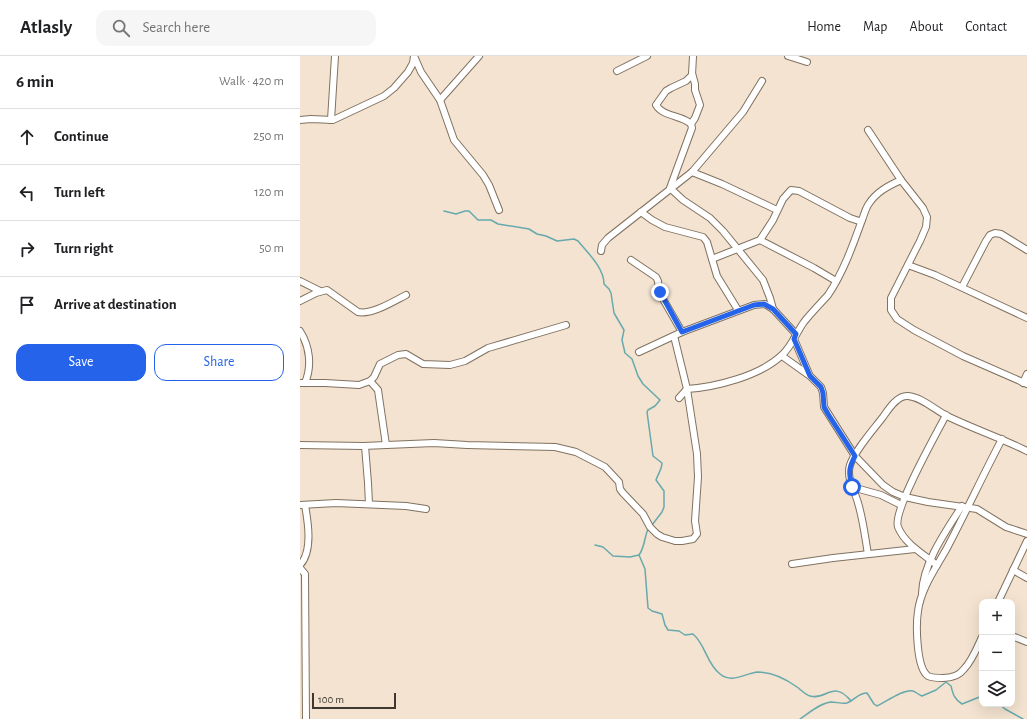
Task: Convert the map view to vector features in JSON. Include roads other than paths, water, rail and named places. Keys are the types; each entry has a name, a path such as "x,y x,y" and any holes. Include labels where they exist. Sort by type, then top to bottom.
{"street":[{"path":"331,120 335,56"},
{"path":"300,120 331,120 384,96 394,88 408,72 413,63 414,56"},
{"path":"414,56 421,72 440,100 454,140 489,185 499,210"},
{"path":"440,100 480,56"},
{"path":"617,71 640,58 647,56"},
{"path":"670,188 692,128 691,124 700,105 695,90 692,73 693,56"},
{"path":"788,56 807,62"},
{"path":"691,124 687,120 659,109 656,105 666,92 686,81 692,73"},
{"path":"601,251 602,245 608,238 692,172 743,112 762,81"},
{"path":"868,130 901,180 923,208 927,217 926,227 891,298 891,310 897,319 914,330 963,356 1025,384 1027,374"},
{"path":"692,172 777,210"},
{"path":"679,398 687,389 716,386 744,376 782,356 788,349 804,322 828,294 836,282 868,206 878,193 886,187 901,180"},
{"path":"670,188 683,200 710,218 737,248 763,280 773,309"},
{"path":"712,259 760,240 773,220 783,199 791,190 799,191 850,218 859,221 862,220"},
{"path":"641,212 665,227 703,237 707,242 717,276 738,310"},
{"path":"962,287 986,241 990,235 995,232 1027,250"},
{"path":"760,240 814,268 836,282"},
{"path":"632,260 656,277 660,292 682,332"},
{"path":"908,265 962,287 1027,318"},
{"path":"300,281 320,291"},
{"path":"300,301 320,291 327,290 358,312 364,313 406,295"},
{"path":"639,352 682,332 738,310 754,305 764,304 773,309 795,337 810,376"},
{"path":"300,331 310,359 309,373 303,383 359,386 370,381 374,377 380,364 398,355 406,354 423,364 450,364 465,361 492,346 566,325"},
{"path":"300,445 365,446 434,443 554,447 576,452 605,467 619,482 620,489 643,514 650,527 657,534 670,540 693,539 697,534 697,454 687,389 674,336"},
{"path":"782,356 810,376 821,387 824,407 855,456 883,485 893,492 905,497 977,509 1006,527 1027,534"},
{"path":"370,381 378,390 386,445"},
{"path":"868,554 858,503 849,474 850,465 891,407 899,399 907,396 917,399 946,415 1027,451"},
{"path":"937,565 915,549 903,537 897,525 901,505 946,415"},
{"path":"921,598 947,547 964,507 1002,439"},
{"path":"365,446 369,504"},
{"path":"852,487 881,495 901,505"},
{"path":"300,565 306,556 308,543 308,525 303,505 336,503 369,504 406,506 426,509"},
{"path":"964,507 944,534 931,560 924,580 918,611 917,636 919,658 922,669 928,676 937,678 949,678 959,674 965,669 971,660 979,643"},
{"path":"999,599 1027,541"},
{"path":"792,564 915,549"},
{"path":"300,568 305,574 303,628 306,719"},
{"path":"1013,570 1027,578"},
{"path":"1015,637 1027,642"}],"waterway":[{"path":"444,211 456,214 469,211 478,220 491,220 498,224 529,229 537,234 557,241 574,239 578,241 595,261 601,272 604,284 611,293 614,313 624,330 622,340 625,353 632,359 638,376 643,384 660,400 647,412 653,456 662,463 656,480 664,491 664,507 652,525"},
{"path":"595,545 603,547 613,556 630,557 639,555 648,529"},
{"path":"639,555 645,569 648,608 662,614 668,630 679,631 685,635 693,634 701,643 715,670 720,674 725,677 734,678 758,672 768,673 779,676 810,696 821,696 834,691 845,695 851,701"},
{"path":"800,719 823,704 831,702 847,703 864,693 867,693 877,706 904,692 913,691 922,696 936,690 946,682 951,686 953,694 962,704 979,697"},
{"path":"1003,707 1023,719"}]}
